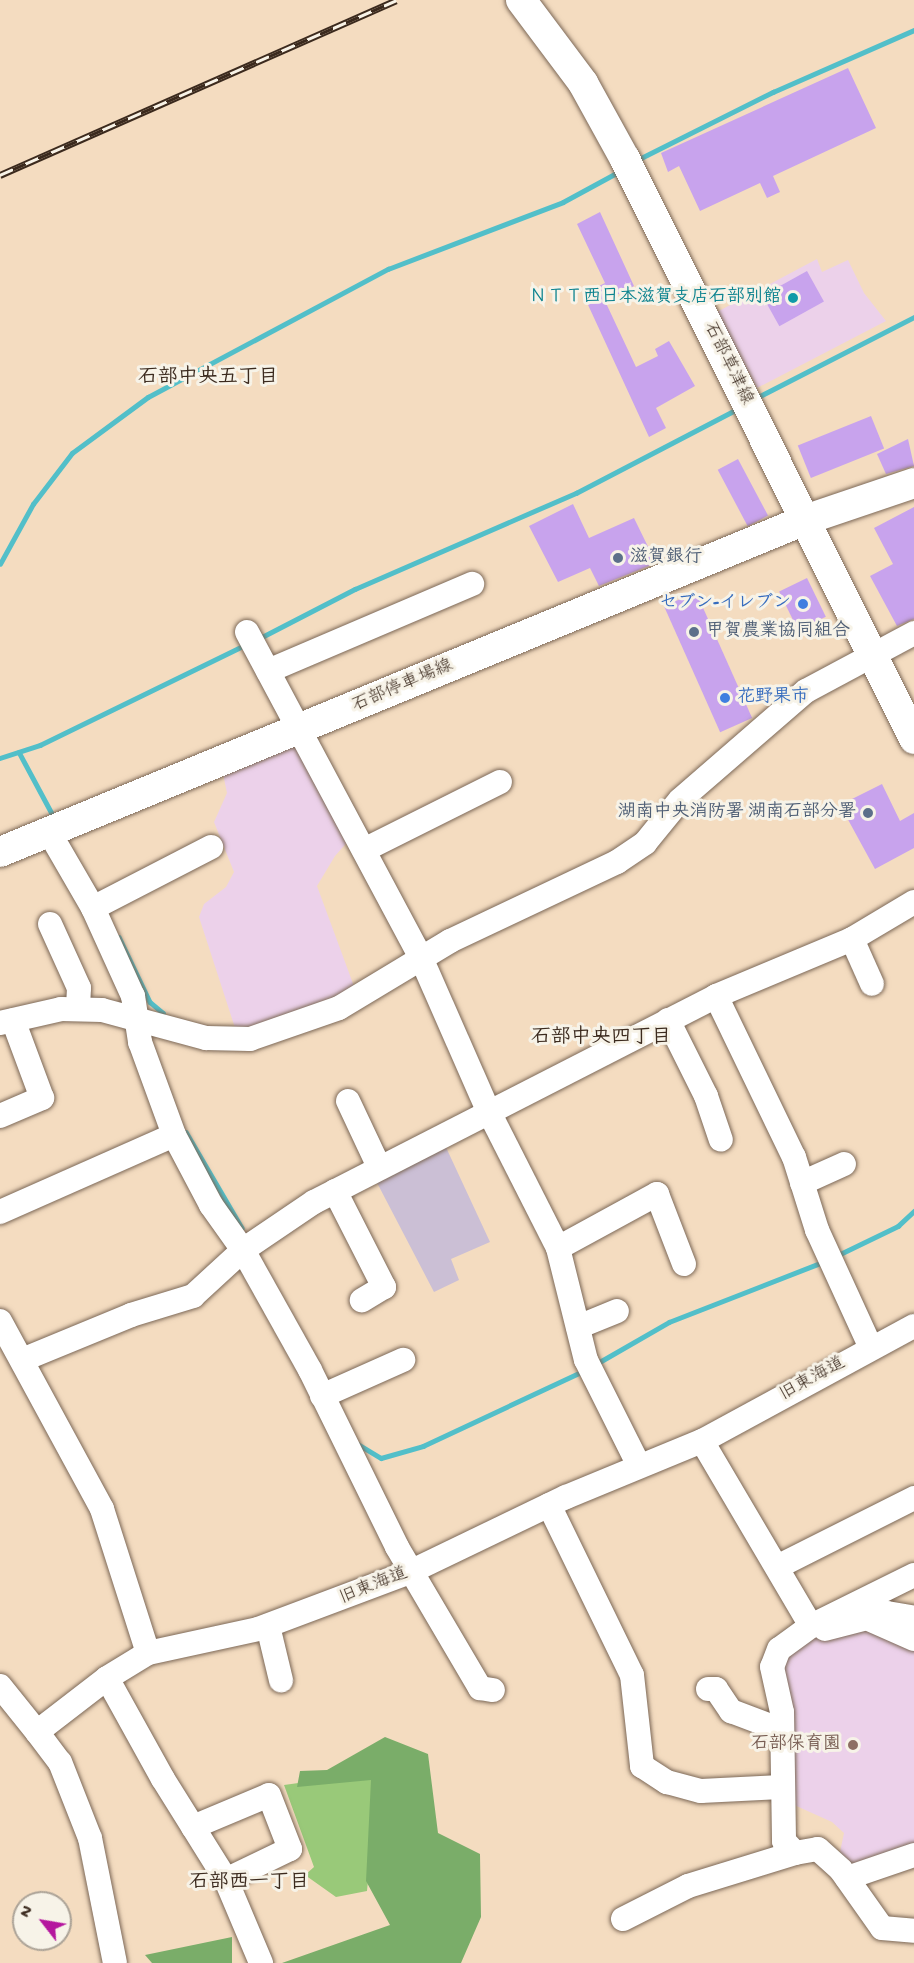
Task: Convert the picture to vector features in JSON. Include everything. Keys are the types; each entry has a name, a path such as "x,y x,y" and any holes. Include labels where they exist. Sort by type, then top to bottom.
{"main road":[{"name":"石部草津線","path":"521,0 583,83 625,159 805,520 875,654 914,739"},
{"name":"石部停車場線","path":"0,852 805,520 914,483"}],"street":[{"path":"268,671 472,584"},
{"path":"247,632 422,960 488,1110 558,1248 586,1360 638,1464"},
{"path":"0,1116 42,1098 6,1021 61,1009 78,1009 134,1018 206,1038 250,1039 339,1008 450,941 617,862 645,843 680,800 806,691 914,633"},
{"path":"364,850 494,791"},
{"path":"49,832 93,908 133,996 134,1018 174,1135 211,1205 243,1250 322,1396 412,1571 480,1688 494,1690"},
{"path":"93,908 211,847"},
{"path":"22,1360 130,1315 193,1296 243,1250 335,1191 488,1110 716,996 852,939 914,902"},
{"path":"50,924 79,988 78,1009"},
{"path":"852,939 872,984"},
{"path":"716,996 794,1157 817,1230 871,1348"},
{"path":"668,1020 706,1096 721,1140"},
{"path":"348,1101 379,1167"},
{"path":"0,1212 174,1135"},
{"path":"802,1183 844,1164"},
{"path":"335,1191 384,1287 362,1300"},
{"path":"558,1248 657,1194 684,1264"},
{"path":"578,1327 617,1311"},
{"path":"0,1321 102,1509 148,1653"},
{"name":"旧東海道","path":"37,1732 107,1678 148,1653 268,1626 412,1571 638,1464 702,1441 914,1326"},
{"path":"322,1396 403,1360"},
{"path":"702,1441 779,1566 811,1626 825,1629 871,1620 887,1613 914,1618"},
{"path":"779,1566 914,1498"},
{"path":"549,1505 632,1675 642,1766 667,1782 701,1791 781,1788"},
{"path":"795,1853 784,1841 781,1788 782,1712 772,1667 779,1649 811,1626 914,1575"},
{"path":"871,1620 914,1639"},
{"path":"268,1626 281,1680"},
{"path":"107,1678 226,1880 261,1963"},
{"path":"0,1686 60,1762 90,1838 115,1963"},
{"path":"708,1689 716,1689 731,1711 781,1730"},
{"path":"193,1827 269,1795 290,1849 226,1880"},
{"path":"622,1919 688,1886 795,1853 818,1849 847,1878 882,1928 914,1931"},
{"path":"847,1878 914,1855"}],"shaded area":[{"path":"817,259 822,272 848,260 864,293 886,321 757,388 717,312"},
{"path":"300,738 351,838 335,856 317,886 355,989 237,1034 199,917 204,904 226,887 234,872 214,822 227,793 222,769"},
{"path":"444,1143 490,1242 451,1259 459,1280 434,1292 374,1177"},
{"name":"石部保育園","path":"854,1626 914,1649 914,1852 852,1869 840,1852 844,1833 832,1822 792,1804 778,1671 786,1651 809,1635"}],"green space":[{"path":"385,1737 428,1754 438,1833 480,1854 481,1917 461,1963 282,1963 390,1925 366,1881 371,1780 297,1787 300,1771 327,1770"},
{"path":"378,1772 367,1891 336,1897 305,1875 314,1867 284,1785"},
{"path":"232,1937 232,1963 152,1963 145,1955"}],"building":[{"path":"848,68 876,128 773,176 780,192 767,198 760,183 700,211 679,166 668,172 661,153"},
{"path":"600,212 634,286 605,301 636,367 658,356 655,349 669,341 695,386 656,408 666,428 649,437 583,294 605,283 577,224"},
{"name":"ＮＴＴ西日本滋賀支店石部別館","path":"807,271 824,302 779,326 762,296"},
{"path":"871,416 884,448 811,478 798,446"},
{"path":"908,439 914,466 886,474 877,454"},
{"path":"738,459 768,516 748,526 718,470"},
{"path":"573,504 589,538 634,518 656,563 599,586 590,568 558,582 529,526"},
{"path":"914,507 914,619 897,626 870,576 893,564 874,528"},
{"name":"セブン-イレブン","path":"807,578 826,617 798,630 779,592"},
{"path":"696,592 752,718 720,732 664,606"},
{"path":"882,784 900,821 914,813 914,848 875,869 840,805"}],"waterway":[{"path":"637,160 773,92 914,30"},
{"path":"0,564 33,504 72,453 148,397 388,269 563,202 620,171"},
{"path":"756,398 914,317"},
{"path":"258,639 355,589 576,493 739,408"},
{"path":"0,758 40,745 245,645"},
{"path":"19,752 55,819"},
{"path":"119,937 150,1002 163,1013 160,1019"},
{"path":"186,1132 242,1228"},
{"path":"836,1256 898,1226 914,1211"},
{"path":"596,1364 669,1322 823,1262"},
{"path":"356,1443 381,1458 423,1446 583,1371"}],"railway":[{"path":"0,175 396,0"}],"place":[{"name":"ＮＴＴ西日本滋賀支店石部別館","path":"793,298"},
{"name":"滋賀銀行","path":"618,558"},
{"name":"セブン-イレブン","path":"803,604"},
{"name":"甲賀農業協同組合","path":"694,632"},
{"name":"花野果市","path":"725,698"},
{"name":"湖南中央消防署 湖南石部分署","path":"868,813"},
{"name":"石部保育園","path":"853,1745"}],"district":[{"name":"石部中央五丁目","path":"208,378"},
{"name":"石部中央四丁目","path":"601,1038"},
{"name":"石部西一丁目","path":"249,1883"}]}
